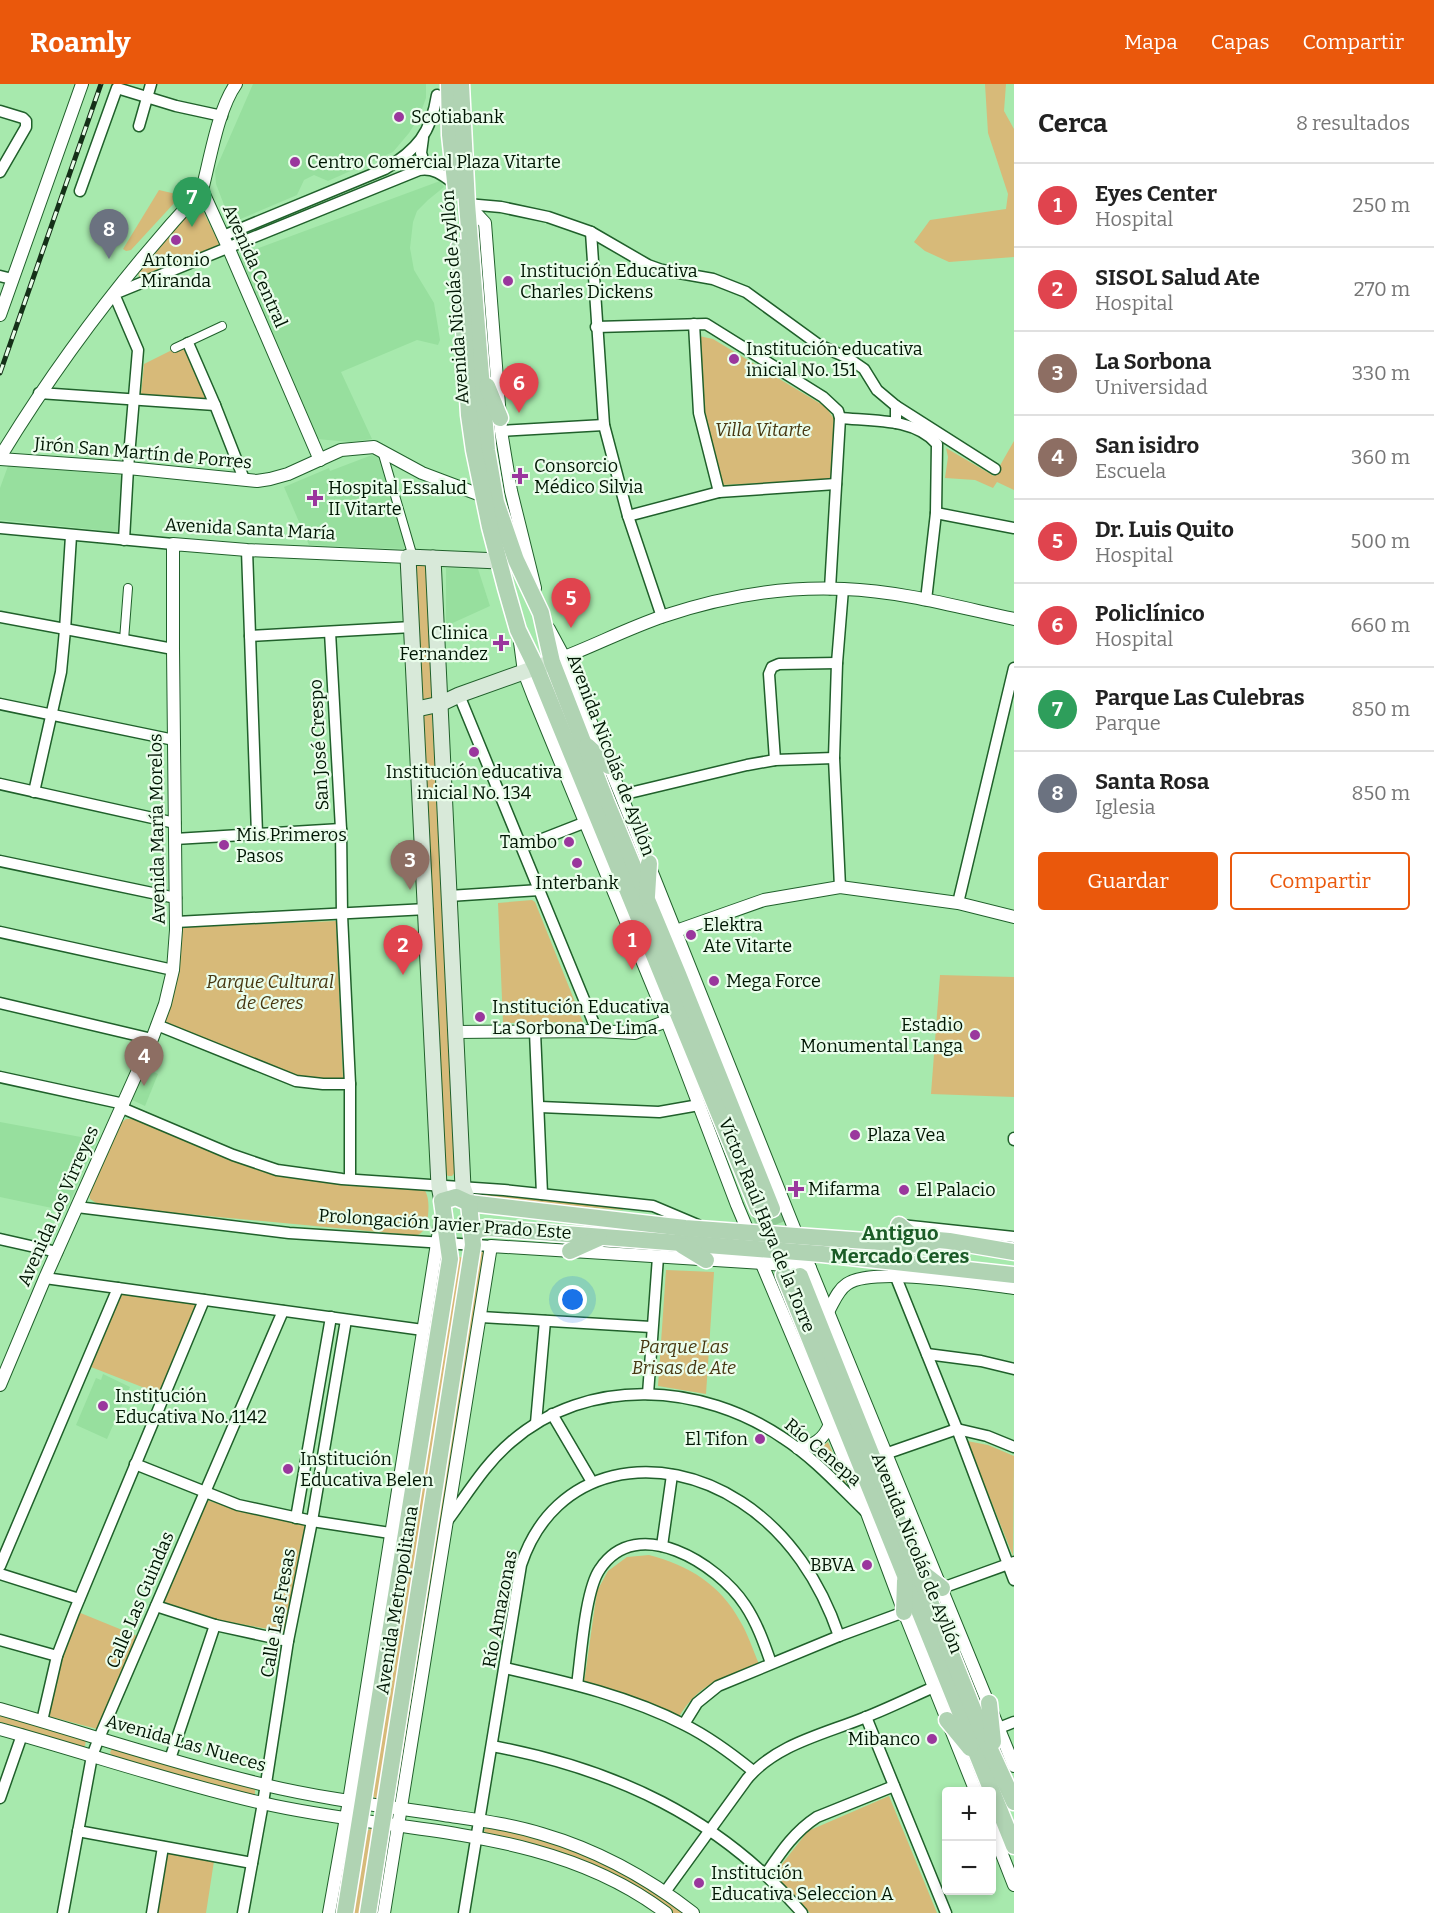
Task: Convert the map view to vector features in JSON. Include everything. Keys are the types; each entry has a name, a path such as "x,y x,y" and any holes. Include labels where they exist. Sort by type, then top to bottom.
{"main road":[{"name":"Avenida Nicolás de Ayllón","path":"461,84 467,204 487,450 496,502 516,560 541,613 544,664"},
{"name":"Avenida Nicolás de Ayllón","path":"443,90 456,185 469,414 483,496 498,561 518,630 544,664 765,1209"},
{"path":"480,367 500,425"},
{"path":"411,557 412,627 442,1198"},
{"name":"Avenida Santa María","path":"411,557 498,561"},
{"path":"433,558 466,1195"},
{"path":"417,710 440,704 544,664"},
{"path":"571,786 577,747 609,766"},
{"path":"609,880 640,903 649,863"},
{"name":"Prolongación Javier Prado Este","path":"442,1198 466,1195 620,1222 873,1242 926,1244 949,1241 1014,1252"},
{"name":"Avenida Metropolitana","path":"368,1913 393,1807 473,1240 466,1195"},
{"name":"Avenida Metropolitana","path":"345,1913 355,1811 450,1259 443,1243 442,1198"},
{"path":"899,1225 926,1244 923,1256 929,1264"},
{"name":"Prolongación Javier Prado Este","path":"473,1240 480,1229 489,1228 677,1243 760,1256 800,1268 872,1259 893,1268 929,1264 1010,1273"},
{"path":"570,1251 602,1237"},
{"path":"872,1259 873,1242"},
{"path":"677,1243 706,1260"},
{"name":"Avenida Nicolás de Ayllón","path":"800,1268 912,1572 979,1723 987,1758 1014,1846"},
{"path":"904,1612 912,1572 942,1588"},
{"path":"987,1758 989,1703"},
{"path":"947,1720 987,1758"},
{"name":"Avenida Nicolás de Ayllón","path":"987,1758 1014,1802"}],"street":[{"path":"0,315 6,278 82,84"},
{"path":"139,126 151,84"},
{"path":"426,168 421,153 423,137 443,90 434,84"},
{"name":"Avenida Central","path":"230,87 202,190 320,459"},
{"path":"80,191 117,88 147,98 222,116"},
{"path":"0,111 26,121 26,127 0,172"},
{"path":"114,294 385,168 406,156 423,137"},
{"path":"226,241 426,168 442,174 456,185"},
{"path":"0,458 39,393 164,231 202,190"},
{"path":"467,204 501,207 548,217 591,232 648,265 662,270 713,279 746,292 819,345 848,358 864,369 877,390 896,406 995,469"},
{"path":"467,204 485,223 500,425 511,492 541,613"},
{"path":"591,232 604,425 628,516 662,617"},
{"path":"114,294 138,347 124,540"},
{"path":"694,324 699,413 719,492"},
{"path":"597,327 706,324 823,397 838,411 840,418 830,589"},
{"path":"175,348 222,326"},
{"path":"188,343 244,479"},
{"path":"39,393 215,405"},
{"path":"896,406 896,423"},
{"path":"840,418 896,423 916,428 929,435 937,444 936,513 926,600"},
{"path":"500,425 604,425"},
{"name":"Jirón San Martín de Porres","path":"0,458 244,479 270,479 341,450 374,447 422,473 483,496"},
{"path":"381,450 411,557"},
{"path":"628,516 719,492 836,484"},
{"path":"936,513 1014,528"},
{"name":"Avenida Santa María","path":"0,528 247,550 411,557"},
{"path":"34,792 61,672 70,536"},
{"name":"Avenida María Morelos","path":"123,1106 165,1004 173,970 176,922 175,839 167,738 173,649 173,544"},
{"path":"247,550 257,834"},
{"path":"124,640 128,588"},
{"path":"544,664 662,617 714,602 762,593 830,589 882,592 1014,619"},
{"path":"840,887 834,758 837,663 843,589"},
{"path":"0,617 173,649"},
{"path":"250,636 412,627"},
{"name":"San José Crespo","path":"330,632 350,1084 351,1179"},
{"path":"775,760 769,674 772,667 778,664 837,663"},
{"name":"Víctor Raúl Haya de la Torre","path":"544,664 609,766 798,1235 800,1268 829,1310 1014,1766"},
{"name":"Víctor Raúl Haya de la Torre","path":"544,664 571,786 750,1232 867,1513 974,1787"},
{"path":"958,903 1014,668"},
{"path":"459,695 597,1031"},
{"path":"0,704 167,738"},
{"path":"621,795 727,769 775,760 834,758"},
{"path":"0,784 174,823"},
{"path":"522,847 586,822"},
{"path":"175,839 340,829"},
{"path":"0,861 176,898"},
{"path":"676,931 764,900 840,887 958,903 1014,917"},
{"path":"449,896 540,890"},
{"path":"176,922 427,909"},
{"path":"0,932 173,970"},
{"path":"0,1003 152,1039"},
{"path":"456,1032 635,1033 667,1021"},
{"path":"157,1025 296,1081 350,1084"},
{"path":"535,1032 543,1194"},
{"name":"Prolongación Javier Prado Este","path":"0,1077 123,1106 233,1155 267,1167 301,1174 351,1179 442,1198"},
{"path":"540,1107 659,1112 699,1105"},
{"name":"Avenida Los Virreyes","path":"0,1385 77,1207 87,1177 123,1106"},
{"name":"Prolongación Javier Prado Este","path":"466,1195 543,1194 653,1206 708,1230"},
{"name":"Prolongación Javier Prado Este","path":"77,1207 289,1233 443,1243 473,1240 491,1246 706,1260 760,1256"},
{"path":"899,1225 1014,1237"},
{"path":"0,1239 57,1252"},
{"name":"Avenida Metropolitana","path":"329,1913 355,1811 390,1533 423,1330 443,1243"},
{"name":"Avenida Metropolitana","path":"393,1807 448,1520 491,1246"},
{"path":"648,1394 651,1327 658,1257"},
{"path":"893,1268 1011,1563 1014,1580"},
{"name":"Prolongación Javier Prado Este","path":"829,1310 838,1293 847,1283 893,1268 1014,1288"},
{"path":"45,1278 423,1330"},
{"path":"0,1566 118,1288"},
{"path":"42,1721 57,1656 204,1300"},
{"name":"Calle Las Guindas","path":"63,1913 92,1756 203,1492 283,1311"},
{"path":"296,1518 331,1317"},
{"path":"481,1317 651,1327"},
{"name":"Calle Las Fresas","path":"243,1913 288,1641 312,1521 346,1320"},
{"path":"537,1423 545,1321"},
{"path":"927,1354 981,1361 1014,1369"},
{"name":"Río Cenepa","path":"448,1520 489,1464 511,1442 537,1423 552,1414 599,1398 648,1394 672,1395 720,1406 764,1425 798,1448 867,1513"},
{"path":"552,1414 592,1482"},
{"path":"798,1448 815,1444 827,1432 830,1424"},
{"path":"888,1453 957,1429 987,1436 1014,1447"},
{"path":"135,1464 238,1505 312,1521 390,1533"},
{"name":"Río Amazonas","path":"465,1913 519,1575 530,1542 542,1522 558,1504 575,1491 592,1482 626,1473 649,1472 672,1475 701,1483 729,1495 755,1512 780,1535 811,1574 827,1604 839,1636"},
{"path":"662,1546 672,1475"},
{"path":"577,1685 591,1590 600,1568 612,1556 626,1548 640,1544 676,1550 696,1560 729,1586 744,1604 756,1625 771,1663"},
{"path":"942,1588 1011,1563"},
{"path":"0,1574 79,1599"},
{"path":"156,1606 215,1625 288,1641"},
{"path":"684,1724 697,1703 718,1686 904,1612"},
{"path":"170,1759 215,1625"},
{"path":"0,1640 57,1656"},
{"path":"505,1668 577,1685 684,1724 728,1751 753,1771"},
{"path":"665,1892 753,1771 774,1755 934,1687"},
{"name":"Avenida Las Nueces","path":"0,1708 355,1811"},
{"path":"866,1717 946,1913"},
{"path":"999,1728 1014,1722"},
{"name":"Avenida Las Nueces","path":"0,1729 263,1803 355,1811"},
{"path":"0,1798 22,1735"},
{"path":"492,1746 555,1760 616,1780 665,1802 710,1830 766,1874 802,1913"},
{"path":"766,1874 786,1844 805,1824 894,1786"},
{"path":"355,1811 393,1807 480,1820 530,1831 582,1848 624,1868 665,1892 693,1913"},
{"path":"355,1811 390,1824 477,1837 533,1849 579,1864 626,1887 666,1913"},
{"name":"Avenida Metropolitana","path":"384,1913 390,1824"},
{"path":"78,1832 252,1863"},
{"path":"996,1839 1014,1885"},
{"path":"152,1913 163,1847"}],"shaded area":[{"name":"Centro Comercial Plaza Vitarte","path":"253,84 426,84 426,98 419,117 393,152 328,181 314,175 304,180 297,195 231,223 216,184 215,171"},
{"path":"440,181 444,187 417,211 413,222 410,248 414,270 434,303 440,340 438,345 417,340 341,372 372,439 350,442 317,439 237,256"},
{"path":"372,455 378,457 404,539 404,549 309,545 284,487 329,468 330,471"},
{"path":"8,466 120,475 123,479 119,532 0,520 0,488"},
{"path":"446,568 478,569 490,606 446,626"},
{"path":"143,1067 158,1074 145,1106 128,1098"},
{"path":"0,1122 97,1140 66,1211 0,1197"},
{"name":"Institución Educativa No. 1142","path":"103,1374 130,1387 107,1439 76,1425 96,1378 101,1380"}],"green space":[{"path":"985,84 1006,84 1004,111 1014,129 1014,257 949,262 925,251 914,242 930,220 1006,209 1008,194 988,133"},
{"path":"159,190 176,194 177,200 131,250 126,251 123,249"},
{"path":"195,207 203,211 219,243 217,249 143,279 139,277 138,267"},
{"name":"Villa Vitarte","path":"699,336 713,339 826,407 834,419 831,480 722,485 705,415"},
{"path":"183,347 209,402 141,394 144,364 176,348"},
{"path":"1014,441 1014,490 997,482 993,488 975,480 945,478 948,457 946,448 994,476"},
{"path":"419,564 426,565 434,696 432,699 421,699 416,567"},
{"path":"432,713 455,1172 452,1176 445,1173 422,714"},
{"path":"532,900 535,902 583,1022 503,1023 498,903"},
{"name":"Parque Cultural de Ceres","path":"336,921 343,1078 294,1075 163,1023 177,976 182,927"},
{"name":"Estadio Monumental Langa","path":"940,975 1014,977 1014,1097 931,1094"},
{"path":"126,1119 134,1119 289,1178 420,1189 425,1191 428,1200 426,1225 420,1234 411,1235 101,1206 90,1199 89,1190 120,1124"},
{"path":"478,1193 623,1203 623,1210 481,1199"},
{"path":"485,1250 398,1787 396,1785 481,1252"},
{"path":"459,1257 465,1258 378,1798 375,1798 373,1795"},
{"name":"Parque Las Brisas de Ate","path":"666,1270 714,1272 706,1394 658,1386"},
{"path":"121,1292 196,1302 198,1305 160,1394 91,1367"},
{"path":"967,1441 988,1445 1014,1456 1013,1556"},
{"path":"828,1442 848,1488 814,1453"},
{"path":"206,1500 255,1514 306,1523 286,1632 223,1621 163,1602"},
{"path":"649,1555 677,1564 713,1587 732,1608 743,1626 759,1664 722,1678 703,1689 678,1718 584,1683 597,1591 608,1571 627,1557"},
{"path":"78,1612 137,1636 97,1729 48,1716 60,1657"},
{"path":"0,1714 86,1740 85,1746 0,1722"},
{"path":"112,1748 255,1789 255,1796 114,1757 110,1753"},
{"path":"889,1796 937,1913 810,1913 774,1874 808,1831"},
{"path":"487,1826 543,1839 597,1859 638,1880 685,1913 672,1913 556,1852 487,1834 484,1831"},
{"path":"373,1829 363,1913 352,1913 366,1832"},
{"path":"168,1852 214,1861 206,1913 157,1913"}],"tunnel":[{"path":"758,1209 772,1245"},
{"path":"772,1209 787,1245"}],"railway":[{"path":"0,373 101,84"}],"place":[{"name":"Scotiabank","path":"399,117"},
{"name":"Centro Comercial Plaza Vitarte","path":"295,162"},
{"name":"Parque Las Culebras","path":"192,227"},
{"name":"Antonio Miranda","path":"176,240"},
{"name":"Santa Rosa","path":"109,259"},
{"name":"Institución Educativa Charles Dickens","path":"508,281"},
{"name":"Institución educativa inicial No. 151","path":"734,359"},
{"name":"Policlínico","path":"519,413"},
{"name":"Consorcio Médico Silvia","path":"520,476"},
{"name":"Hospital Essalud II Vitarte","path":"315,498"},
{"name":"Dr. Luis Quito","path":"571,628"},
{"name":"Clinica Fernandez","path":"501,643"},
{"name":"Institución educativa inicial No. 134","path":"474,752"},
{"name":"Tambo","path":"569,842"},
{"name":"Mis Primeros Pasos","path":"224,845"},
{"name":"Interbank","path":"577,863"},
{"name":"La Sorbona","path":"410,890"},
{"name":"Elektra Ate Vitarte","path":"691,935"},
{"name":"Eyes Center","path":"632,970"},
{"name":"SISOL Salud Ate","path":"403,975"},
{"name":"Mega Force","path":"714,981"},
{"name":"Institución Educativa La Sorbona De Lima","path":"480,1017"},
{"name":"Estadio Monumental Langa","path":"975,1035"},
{"name":"San isidro","path":"144,1086"},
{"name":"Plaza Vea","path":"855,1135"},
{"name":"Mifarma","path":"796,1189"},
{"name":"El Palacio","path":"904,1190"},
{"name":"Institución Educativa No. 1142","path":"103,1406"},
{"name":"El Tifon","path":"760,1439"},
{"name":"Institución Educativa Belen","path":"288,1469"},
{"name":"BBVA","path":"867,1565"},
{"name":"Mibanco","path":"932,1739"},
{"name":"Institución Educativa Seleccion A","path":"699,1883"}],"district":[{"name":"Antiguo Mercado Ceres","path":"900,1244"}]}
